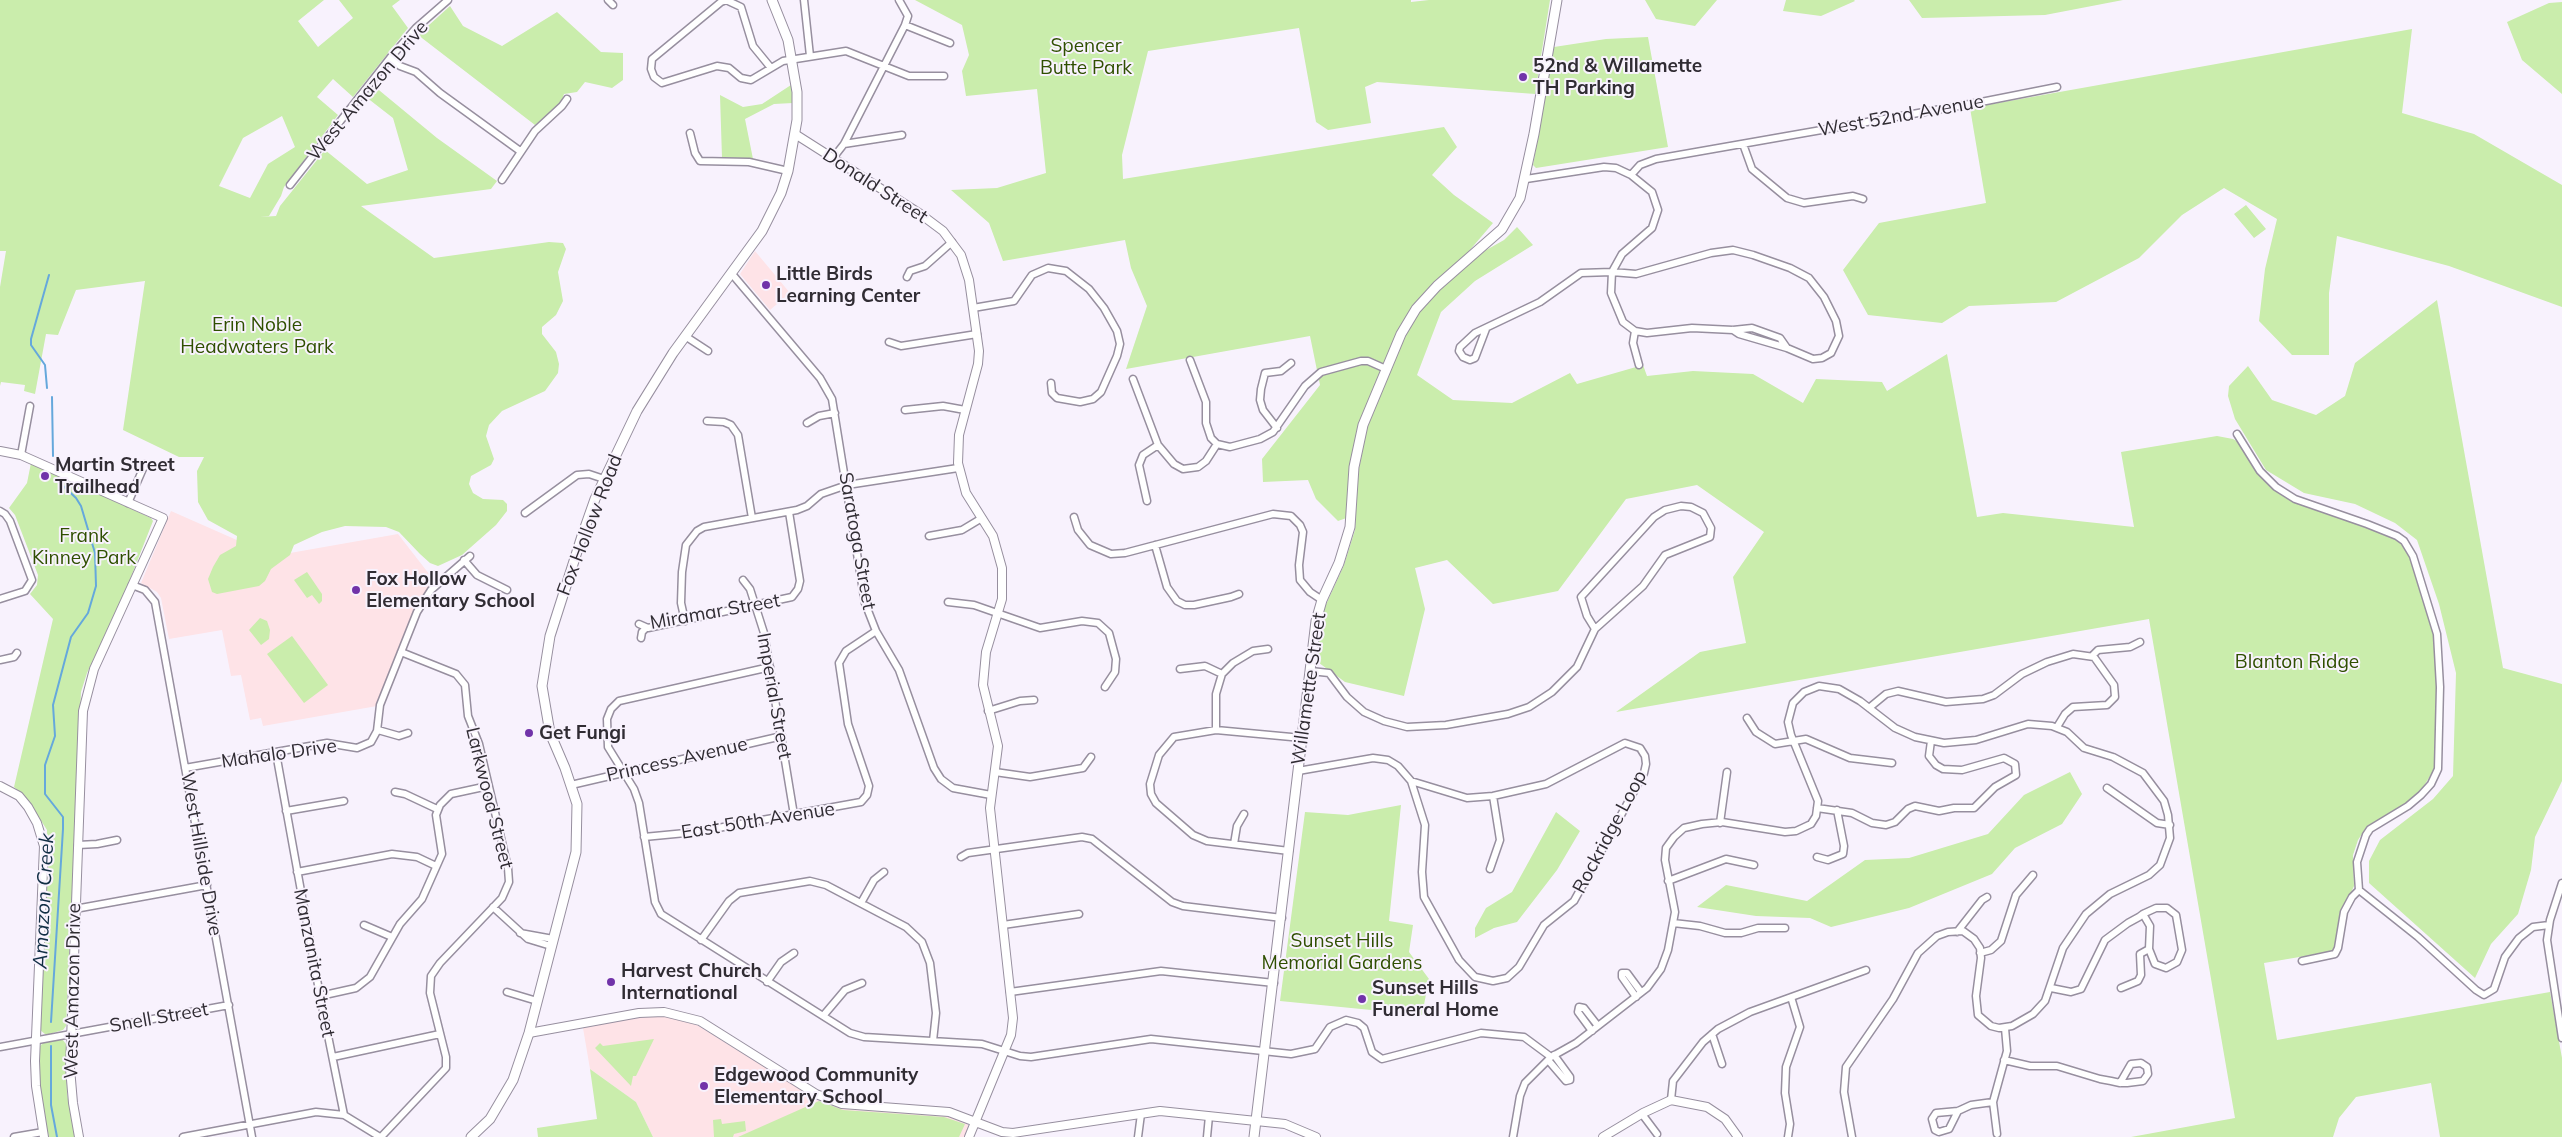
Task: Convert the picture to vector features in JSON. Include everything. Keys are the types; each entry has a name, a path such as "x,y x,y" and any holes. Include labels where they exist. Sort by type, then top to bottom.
{"main road":[{"name":"Fox Hollow Road","path":"471,1137 490,1119 513,1080 529,1033 577,840 577,811 571,785 550,733 542,686 543,671 552,630 595,499 637,411 686,336 768,221 788,171 795,134 797,92 793,60 783,25 772,0"},
{"name":"Willamette Street","path":"1254,1137 1282,918 1316,621 1322,600 1346,544 1352,516 1354,467 1363,425 1401,334 1416,309 1437,286 1502,229 1520,198 1526,179 1557,0"}],"street":[{"name":"West Amazon Drive","path":"290,185 390,58 416,28 448,0"},
{"path":"770,68 753,46 741,7 726,0 721,2 652,59 651,69 657,81 667,83 717,66 729,68 746,80 757,78 776,64 810,56 846,51 909,76 944,76"},
{"path":"804,0 810,56"},
{"path":"833,158 844,144 905,25 908,16 898,0"},
{"path":"905,25 950,43"},
{"path":"390,58 400,66 416,72 440,93 520,152"},
{"name":"West 52nd Avenue","path":"1631,175 1640,165 1650,160 2057,87"},
{"path":"502,180 535,131 567,99"},
{"path":"690,133 695,153 700,161 749,162 788,171"},
{"name":"Donald Street","path":"795,134 919,213 943,231 952,242 966,269 973,308 977,334 978,364 965,410 958,446 958,468 966,493 993,536 1002,568 1003,594 983,667 984,692 998,746 991,795 994,849 1013,1027 969,1137"},
{"path":"844,144 902,135"},
{"path":"1744,144 1752,169 1787,198 1804,203 1853,196 1863,199"},
{"path":"1486,329 1475,358 1470,360 1463,357 1459,351 1463,343 1475,333 1540,302 1581,273 1612,272 1636,274 1711,253 1733,250 1797,271 1814,283 1822,292 1836,321 1839,336 1834,350 1822,358 1810,359 1787,348 1739,334 1733,330 1692,328 1647,333 1635,331 1623,322 1618,313 1610,286 1612,272 1622,254 1652,228 1657,215 1655,197 1648,188 1631,175 1616,168 1604,167 1526,179"},
{"path":"907,277 910,271 925,266 952,242"},
{"path":"973,308 1014,301 1037,271 1048,268 1060,268 1071,274 1089,289 1104,308 1117,331 1120,348 1101,392 1096,397 1080,402 1057,398 1052,393 1051,383"},
{"name":"Saratoga Street","path":"732,274 828,388 835,413 865,603 876,631 900,670 937,774 953,788 991,795"},
{"path":"1635,331 1633,343 1639,365"},
{"path":"889,342 901,346 977,334"},
{"path":"686,336 708,351"},
{"path":"1190,360 1206,402 1206,424 1211,438 1217,444 1230,447 1260,439 1277,428 1305,386 1321,372 1361,360 1386,369"},
{"path":"1277,428 1264,413 1260,395 1265,373 1281,370 1290,363"},
{"path":"1133,379 1158,445 1170,461 1179,467 1188,469 1202,465 1217,444"},
{"path":"21,455 30,406"},
{"path":"905,410 943,406 965,410"},
{"path":"807,423 819,416 835,413"},
{"path":"707,421 724,422 731,425 738,435 752,518"},
{"path":"2237,434 2260,471 2276,487 2296,499 2367,524 2397,536 2404,542 2413,556 2437,634 2440,687 2438,769 2431,784 2421,795 2408,806 2370,829 2366,835 2357,862 2359,890 2418,937 2476,990 2484,995 2494,989 2506,957 2519,938 2537,925 2549,925"},
{"path":"1148,501 1138,465 1143,455 1158,445"},
{"path":"0,451 21,455 128,503 145,464"},
{"path":"685,621 681,603 680,583 686,545 690,537 704,527 789,512 807,506 829,490 847,485 958,468"},
{"path":"525,513 577,475 589,474 604,479"},
{"name":"West Amazon Drive","path":"79,1137 71,1085 70,1035 85,698 94,669 163,518 128,503"},
{"path":"1311,671 1329,673 1347,697 1373,717 1407,727 1446,725 1508,714 1539,701 1577,667 1595,629 1643,586 1665,555 1711,536 1712,530 1707,518 1696,508 1675,507 1656,515 1582,597 1587,616 1595,629"},
{"path":"0,511 10,521 32,580 26,591 0,599"},
{"name":"Miramar Street","path":"639,624 646,628 787,600 796,593 800,585 789,512"},
{"path":"1074,517 1082,537 1090,545 1100,551 1111,554 1125,553 1273,514 1291,516 1300,525 1303,532 1299,565 1300,580 1310,592 1322,600"},
{"path":"928,536 962,530 982,518"},
{"path":"1155,545 1167,587 1177,601 1185,605 1194,605 1231,598 1239,594"},
{"path":"408,733 397,736 378,730 380,705 426,596 470,556"},
{"path":"464,560 477,575 507,590"},
{"name":"Imperial Street","path":"743,580 750,590 764,633 794,815"},
{"name":"West Hillside Drive","path":"132,585 145,590 156,602 252,1137"},
{"path":"948,602 968,603 1040,628 1088,621 1102,625 1111,638 1117,664 1114,675 1105,687"},
{"path":"641,638 646,628"},
{"name":"East 50th Avenue","path":"644,837 696,832 854,805 861,802 867,795 868,782 848,724 839,663 846,650 876,631"},
{"path":"2092,656 2098,650 2130,647 2140,642"},
{"path":"1216,730 1216,694 1222,674 1233,663 1253,651 1268,649"},
{"name":"Larkwood Street","path":"380,1137 446,1068 430,993 431,976 440,963 505,893 509,875 479,744 468,716 467,690 462,679 454,673 401,652"},
{"path":"0,660 14,657 17,653"},
{"path":"1869,708 1886,694 1898,691 1946,702 1983,699 1994,695 2022,674 2047,662 2073,654 2092,656 2112,680 2116,688 2115,697 2107,705 2073,708 2065,714 2057,727"},
{"path":"1180,669 1206,666 1222,674"},
{"path":"770,667 619,701 611,709 607,719 607,738 613,758 634,789 639,803 658,910 665,918 859,1037 982,1044 1020,1056 1031,1057 1162,1039 1291,1054 1312,1050 1320,1044 1330,1027 1337,1022 1346,1020 1358,1023 1364,1028 1372,1052 1382,1059 1482,1033 1524,1037 1551,1057"},
{"path":"1513,1137 1520,1096 1526,1083 1551,1057 1592,1031 1639,995 1661,969 1668,950 1675,912 1665,860 1666,848 1674,837 1684,828 1720,823 1785,832 1796,831 1811,824 1817,808 1814,788 1789,726 1790,711 1798,697 1811,688 1825,686 1839,689 1869,708 1895,728 1930,741 1968,742 2033,724 2057,727 2084,748 2113,757 2143,773 2164,801 2170,825 2169,846 2157,868 2103,899 2075,927 2063,948 2051,988 2045,1000 2034,1014 2019,1024 2005,1028 1991,1026 1978,1015 1976,996 1980,953 1974,939 1963,932 1948,932 1936,936 1918,953 1883,1014 1849,1061 1844,1086 1852,1137"},
{"path":"988,711 1020,701 1034,700"},
{"path":"1747,718 1756,732 1771,743 1780,744 1811,740 1850,758 1892,763"},
{"name":"Mahalo Drive","path":"185,768 328,744 362,747 374,739 378,730"},
{"path":"1289,851 1207,841 1194,835 1163,811 1151,794 1152,775 1166,745 1174,737 1216,730 1302,738"},
{"name":"Princess Avenue","path":"571,785 782,736"},
{"path":"1817,808 1852,813 1876,824 1890,824 1915,806 1939,812 1954,808 1974,808 1995,787 2016,775 2015,764 2004,758 1962,770 1942,770 1936,766 1929,756 1930,741"},
{"name":"Rockridge Loop","path":"1621,744 1637,746 1642,751 1646,760 1644,774 1574,901 1544,926 1519,967 1507,978 1493,981 1475,977 1459,960 1424,897 1422,872 1425,826 1411,781 1467,798 1493,796 1549,783 1621,744"},
{"name":"Manzanita Street","path":"276,753 320,996 344,1115"},
{"path":"995,772 1030,777 1082,768 1091,757"},
{"path":"1298,770 1383,759 1398,766 1411,781"},
{"path":"1720,823 1727,772"},
{"path":"0,786 19,796 28,807 37,823 44,846 36,1041 36,1086 43,1134 14,1137"},
{"path":"320,996 350,990 362,984 375,969 403,920 422,899 442,851 436,815 437,809 443,800 451,794 488,786"},
{"path":"1416,798 1416,787 1428,786"},
{"path":"2107,788 2157,823 2170,825"},
{"path":"395,792 405,794 437,809"},
{"path":"1490,869 1500,840 1493,796"},
{"path":"286,811 344,801"},
{"path":"1817,857 1828,860 1843,854 1844,846 1837,810"},
{"path":"1234,844 1237,826 1244,814"},
{"path":"961,857 968,852 1082,837 1092,839 1172,902 1183,906 1282,918"},
{"path":"78,845 117,840"},
{"path":"297,872 392,854 417,857 436,866"},
{"path":"1668,881 1726,859 1754,865"},
{"path":"861,904 874,880 884,872"},
{"path":"1980,953 1991,950 2001,941 2016,895 2033,875"},
{"path":"700,940 734,895 815,881 910,930 925,947 930,963 936,1013 933,1041"},
{"path":"2562,883 2549,925 2548,955 2562,1038"},
{"path":"75,909 207,886"},
{"path":"2302,961 2335,954 2338,948 2344,912 2352,897 2359,890"},
{"path":"1957,932 1982,900 1987,898"},
{"path":"493,907 528,939 552,942"},
{"path":"2051,988 2071,992 2082,989 2094,959 2103,943 2114,933 2143,914 2160,907 2173,911 2177,917 2182,950 2177,962 2162,968 2155,964 2149,949 2150,929 2143,914"},
{"path":"1003,925 1079,914"},
{"path":"1673,923 1700,926 1725,933 1758,928 1785,928"},
{"path":"364,925 392,937"},
{"path":"2121,988 2138,981 2141,975 2140,954 2149,949"},
{"path":"767,982 780,962 794,953"},
{"path":"1671,1100 1674,1081 1696,1051 1712,1034 1736,1018 1866,970"},
{"path":"1010,992 1161,971 1274,984"},
{"path":"822,1016 845,990 862,983"},
{"path":"507,992 537,1000"},
{"path":"1788,1137 1790,1124 1785,1093 1785,1076 1788,1057 1800,1027 1791,997"},
{"name":"Snell Street","path":"0,1047 229,1005"},
{"path":"1592,1031 1578,1012 1579,1008 1584,1008 1598,1026"},
{"path":"529,1033 651,1012 675,1013 700,1021 829,1100 857,1107 950,1112 1002,1132 1034,1134 1160,1112 1285,1124 1316,1137"},
{"path":"1997,1134 1993,1118 1993,1102 2004,1060 2008,1052 2005,1028"},
{"path":"333,1057 440,1034"},
{"path":"1712,1034 1722,1064"},
{"path":"2004,1060 2030,1066 2057,1066 2120,1083 2143,1081 2148,1074 2147,1067 2140,1062 2132,1064 2120,1083"},
{"path":"1603,1137 1642,1114 1671,1100 1707,1107 1725,1119 1738,1137"},
{"path":"1958,1111 1971,1105 1993,1102"},
{"path":"183,1137 316,1112 344,1115 380,1137"},
{"path":"1138,1137 1141,1114"},
{"path":"1642,1114 1657,1134"},
{"path":"1207,1137 1209,1116"}],"shaded area":[{"name":"Little Birds Learning Center","path":"755,251 790,293 770,310 740,274"},
{"path":"171,511 273,556 398,534 433,579 416,606 377,706 263,726 261,718 250,720 241,675 231,676 222,630 169,639 161,598 157,592 141,583"},
{"name":"Edgewood Community Elementary School","path":"652,1015 665,1016 697,1025 817,1100 831,1106 854,1110 943,1115 966,1121 969,1127 965,1137 653,1137 636,1102 590,1069 583,1028"}],"green space":[{"name":"Erin Noble Headwaters Park","path":"0,0 324,0 298,21 318,47 353,18 339,0 400,0 392,6 408,28 353,97 333,79 317,97 338,115 284,187 269,216 260,217 276,216 280,206 325,150 367,184 408,170 393,118 366,97 374,86 437,138 497,181 491,189 361,206 434,258 549,242 563,243 566,249 558,272 563,301 556,315 542,327 542,334 556,352 559,364 558,373 545,391 502,411 489,425 486,436 494,459 491,465 471,476 469,484 473,493 483,499 503,500 507,504 507,511 496,525 462,555 438,566 430,563 399,532 386,527 345,526 322,532 294,545 290,555 271,569 265,581 259,586 217,594 212,592 208,579 220,555 236,546 237,536 208,520 198,502 197,471 204,457 179,457 123,430 145,281 76,290 58,335 46,334 35,394 24,391 25,385 1,382 0,386 0,287 6,251 0,251","holes":["282,116 295,147 268,164 250,198 219,186 243,138"]},
{"name":"Spencer Butte Park","path":"915,0 1411,0 1411,2 1429,0 1550,0 1535,94 1377,82 1365,87 1371,123 1328,130 1316,122 1299,28 1148,51 1122,155 1123,179 1444,127 1457,147 1432,175 1454,195 1493,223 1409,321 1363,425 1352,516 1338,521 1316,499 1308,480 1263,482 1262,459 1320,385 1310,336 1126,369 1147,306 1131,268 1125,240 1003,261 989,223 951,190 997,188 1046,173 1037,89 966,96 962,71 969,55 962,25"},
{"path":"1645,0 1717,0 1695,26 1656,19"},
{"path":"1786,0 1855,1 1821,16 1783,11"},
{"path":"1909,0 2123,0 2045,15 1922,18"},
{"path":"2562,2 2562,94 2522,60 2507,22 2549,3"},
{"path":"450,6 463,26 502,46 557,12 601,52 623,53 623,80 612,88 585,82 577,92 564,94 561,104 535,125 418,35"},
{"path":"2412,29 2402,113 2474,134 2562,185 2562,307 2449,266 2337,236 2329,293 2329,355 2292,355 2259,321 2265,269 2277,219 2224,188 2182,215 2139,258 2056,302 1969,306 1942,323 1868,315 1843,270 1879,223 1986,203 1970,108"},
{"path":"1648,37 1668,147 1536,168 1533,165 1554,47 1606,39"},
{"path":"791,85 793,103 774,104 745,119 753,159 722,158 720,95 743,107 762,104"},
{"path":"2246,205 2266,229 2254,238 2234,214"},
{"name":"Blanton Ridge","path":"1517,227 1533,245 1475,281 1441,312 1417,375 1453,400 1512,403 1570,373 1577,384 1643,365 1647,376 1693,371 1753,374 1803,403 1816,379 1882,382 1887,391 1947,354 1977,517 2003,513 2134,527 2121,452 2217,436 2233,439 2240,443 2256,471 2270,487 2281,495 2387,535 2404,544 2412,561 2434,631 2437,662 2435,768 2419,794 2405,805 2367,826 2358,840 2353,855 2354,886 2339,920 2335,951 2264,963 2277,1040 2550,992 2562,1058 2562,1137 2440,1137 2431,1083 2356,1097 2339,1118 2333,1137 2131,1137 2235,1118 2149,619 1616,712 1700,652 1746,643 1733,577 1764,532 1697,485 1626,499 1558,591 1493,604 1447,560 1415,568 1425,609 1404,696 1345,682 1315,660 1324,609 1344,565 1355,530 1358,474 1367,428 1404,336 1417,314 1433,296 1481,253 1504,240"},
{"path":"2437,300 2503,668 2562,684 2562,781 2535,837 2531,870 2518,914 2491,944 2475,978 2369,883 2369,861 2380,840 2433,799 2453,776 2456,673 2439,604 2417,540 2395,523 2355,504 2304,493 2266,470 2235,419 2228,396 2229,386 2248,366 2272,400 2316,415 2345,396 2355,363"},
{"name":"Frank Kinney Park","path":"31,463 151,518 153,521 127,587 87,673 81,692 66,1026 63,1030 49,1034 45,1034 40,1030 47,830 28,800 14,787 53,619 30,594 37,585 38,575 15,515 9,508 27,483"},
{"path":"307,572 322,594 322,601 319,604 312,595 307,598 294,580"},
{"path":"260,618 267,621 270,630 269,639 261,645 249,630"},
{"path":"292,636 328,685 304,703 267,654"},
{"path":"2070,772 2082,794 2062,824 2015,848 1992,874 1909,908 1831,927 1810,918 1756,916 1697,907 1726,885 1807,901 1865,860 1909,858 1988,834 2024,795"},
{"name":"Sunset Hills Memorial Gardens","path":"1401,805 1389,921 1413,925 1409,952 1429,979 1422,1015 1280,1001 1305,812 1348,815"},
{"path":"1556,812 1580,831 1557,870 1517,922 1494,928 1475,938 1475,928 1486,908 1512,892"},
{"path":"654,1039 636,1076 633,1076 631,1086 595,1048 600,1043 603,1046"},
{"path":"63,1040 66,1044 67,1094 75,1137 49,1137 45,1120 40,1082 40,1046 43,1043"},
{"path":"590,1069 636,1102 653,1137 538,1137 537,1128 597,1119"},
{"path":"819,1101 843,1110 944,1117 965,1124 959,1137 738,1137"},
{"path":"721,1119 722,1124 745,1121 746,1131 734,1134 733,1137 714,1137 713,1120"}],"waterway":[{"name":"Amazon Creek","path":"47,388 45,365 31,345 31,339 49,275"},
{"name":"Amazon Creek","path":"52,397 53,456"},
{"name":"Amazon Creek","path":"51,1022 63,817 45,794 45,765 55,736 53,705 71,637 88,613 96,586 95,553 81,506 76,498 57,480"},
{"name":"Amazon Creek","path":"51,1046 51,1105 57,1137"}],"place":[{"name":"52nd & Willamette TH Parking","path":"1523,77"},
{"name":"Little Birds Learning Center","path":"766,285"},
{"name":"Martin Street Trailhead","path":"45,476"},
{"name":"Fox Hollow Elementary School","path":"356,590"},
{"name":"Get Fungi","path":"529,733"},
{"name":"Harvest Church International","path":"611,982"},
{"name":"Sunset Hills Funeral Home","path":"1362,999"},
{"name":"Edgewood Community Elementary School","path":"704,1086"}]}
